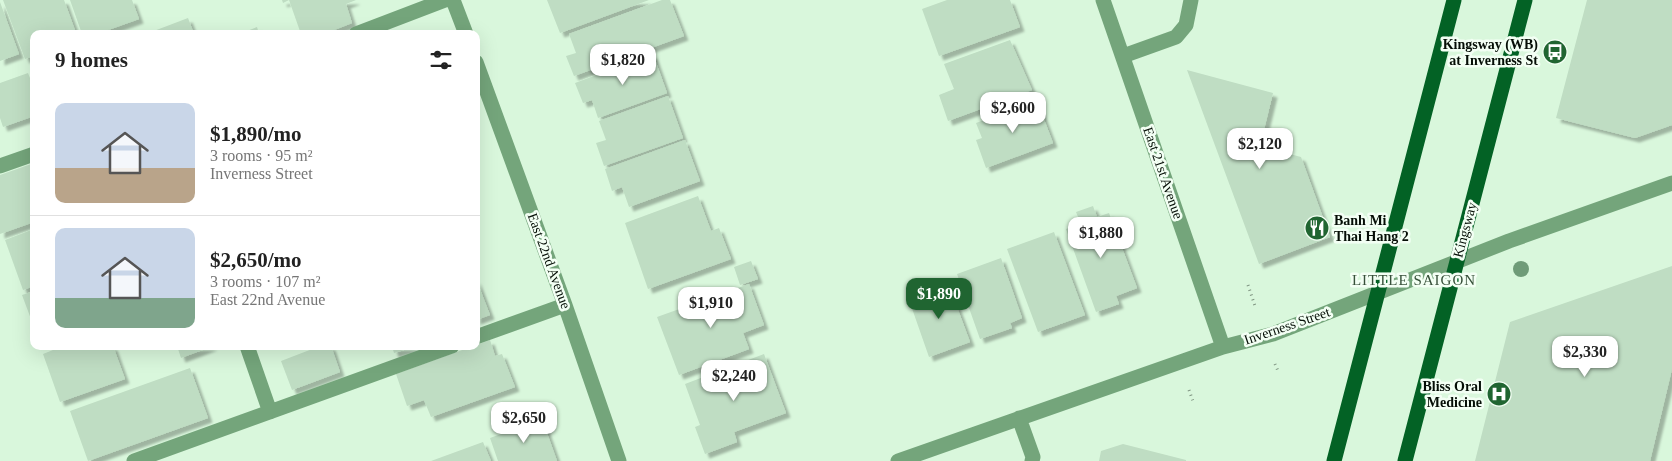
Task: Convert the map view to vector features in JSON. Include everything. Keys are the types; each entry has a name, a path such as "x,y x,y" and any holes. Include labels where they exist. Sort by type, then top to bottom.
{"main road":[{"path":"1334,461 1454,0"},
{"name":"Kingsway","path":"1405,461 1525,0"}],"street":[{"path":"366,30 445,0"},
{"path":"454,0 465,30"},
{"name":"East 21st Avenue","path":"1103,0 1223,347"},
{"path":"1123,56 1176,37 1186,25 1191,0"},
{"name":"East 22nd Avenue","path":"480,73 565,305 619,461"},
{"path":"0,166 30,155"},
{"name":"Inverness Street","path":"898,461 1223,347 1273,334 1552,225 1672,183"},
{"path":"480,337 565,305"},
{"path":"248,350 270,412"},
{"path":"134,461 441,350"},
{"path":"1019,418 1033,456 1032,461"}],"path":[{"path":"1248,285 1256,306"},
{"path":"1189,390 1193,401"}],"building":[{"path":"3,0 64,0 75,30 30,30 30,57 25,59"},
{"path":"70,0 132,0 139,19 108,30 81,30"},
{"path":"289,0 356,0 346,4 352,23 334,30 300,30"},
{"path":"547,0 649,0 560,33"},
{"path":"662,0 670,0 684,36 574,76 566,56 576,53 569,34"},
{"path":"947,0 1010,0 1020,27 939,56 922,9"},
{"path":"1587,0 1672,0 1672,125 1635,138 1556,118"},
{"path":"0,2 19,54 0,61"},
{"path":"188,18 192,30 156,30"},
{"path":"1010,40 1032,90 948,121 939,95 954,89 944,64"},
{"path":"653,54 667,93 598,118 592,100 583,103 575,83"},
{"path":"1187,70 1273,93 1260,146 1301,157 1330,237 1259,264"},
{"path":"28,73 30,78 30,117 3,127 0,118 0,83"},
{"path":"668,96 683,138 604,166 596,143 606,140 599,121"},
{"path":"1037,101 1053,143 986,168 976,140 982,138 976,123"},
{"path":"685,140 700,181 629,207 622,187 612,191 605,169"},
{"path":"30,164 30,223 0,234 0,175"},
{"path":"698,196 711,231 719,228 731,259 648,289 625,223"},
{"path":"1093,206 1097,217 1109,213 1137,288 1116,296 1119,304 1096,312 1066,229 1081,224 1076,212"},
{"path":"30,231 30,287 23,290 5,240"},
{"path":"1054,232 1085,315 1038,332 1007,249"},
{"path":"1001,258 1022,318 1010,323 1012,328 980,339 957,274"},
{"path":"751,261 758,279 740,285 734,267"},
{"path":"1672,266 1672,369 1650,461 1475,461 1510,322"},
{"path":"948,283 970,342 929,357 908,297"},
{"path":"749,284 764,325 743,333 749,349 679,375 657,317"},
{"path":"480,289 490,315 480,319"},
{"path":"30,292 30,316 22,295"},
{"path":"490,340 495,356 502,354 515,387 431,417 424,400 407,406 396,374 462,350 480,350 480,344"},
{"path":"53,350 114,350 125,379 60,402 43,354"},
{"path":"178,350 202,350 181,358"},
{"path":"310,350 332,350 340,372 292,390 281,361"},
{"path":"393,350 404,350 394,353"},
{"path":"764,354 786,413 734,432 737,442 705,454 695,427 700,425 685,384"},
{"path":"190,368 208,418 88,461 70,411"},
{"path":"542,419 557,461 498,461 490,438"},
{"path":"483,442 491,461 431,461"},
{"path":"1123,444 1186,461 1099,461 1101,451"}],"place":[{"name":"Kingsway (WB) at Inverness St","path":"1555,52"},
{"name":"Banh Mi Thai Hang 2","path":"1317,228"},
{"name":"Bliss Oral Medicine","path":"1499,394"}],"district":[{"name":"LITTLE SAIGON","path":"1414,280"}]}
